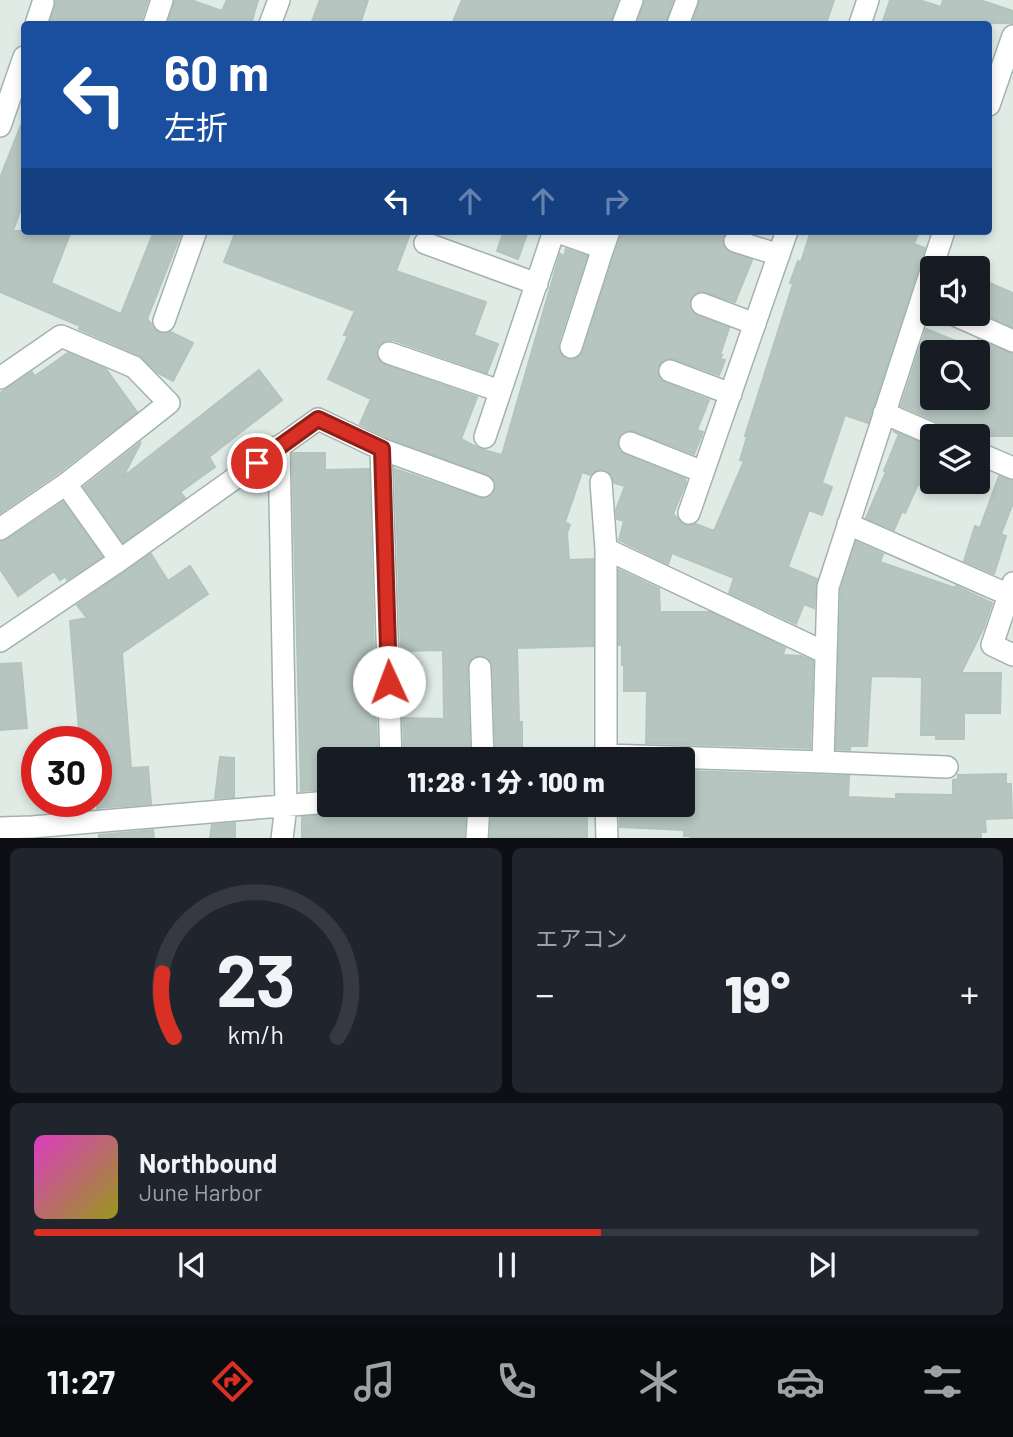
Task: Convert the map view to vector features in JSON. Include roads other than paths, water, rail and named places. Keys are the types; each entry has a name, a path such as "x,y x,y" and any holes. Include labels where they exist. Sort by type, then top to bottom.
{"street":[{"path":"155,21 162,0"},
{"path":"271,21 279,0"},
{"path":"624,21 632,0"},
{"path":"679,21 687,0"},
{"path":"861,21 868,0"},
{"path":"37,21 43,3"},
{"path":"992,96 1013,36"},
{"path":"0,126 21,66"},
{"path":"164,321 195,235"},
{"path":"485,438 553,235"},
{"path":"571,347 606,239 580,235"},
{"path":"689,513 786,235"},
{"path":"938,256 943,235"},
{"path":"736,241 779,255"},
{"path":"425,243 537,284"},
{"path":"702,304 755,324"},
{"path":"823,762 828,587 884,413 920,319"},
{"path":"979,326 1013,341"},
{"path":"0,378 61,336 134,367 169,403 65,484 0,528"},
{"path":"389,352 500,391"},
{"path":"670,371 731,394"},
{"path":"884,413 920,429"},
{"path":"0,641 120,560 318,419 382,449 483,486"},
{"path":"630,443 703,472"},
{"path":"279,446 286,806 282,838"},
{"path":"382,449 391,747"},
{"path":"990,458 1013,468"},
{"path":"601,482 606,549 606,747"},
{"path":"65,484 120,560"},
{"path":"848,524 1011,589 992,645 1013,654"},
{"path":"606,549 826,653"},
{"path":"480,668 483,747"},
{"path":"695,759 947,767"},
{"path":"0,828 32,833 150,817 317,803"},
{"path":"150,817 150,838"},
{"path":"477,838 478,817"},
{"path":"606,817 607,838"}]}
